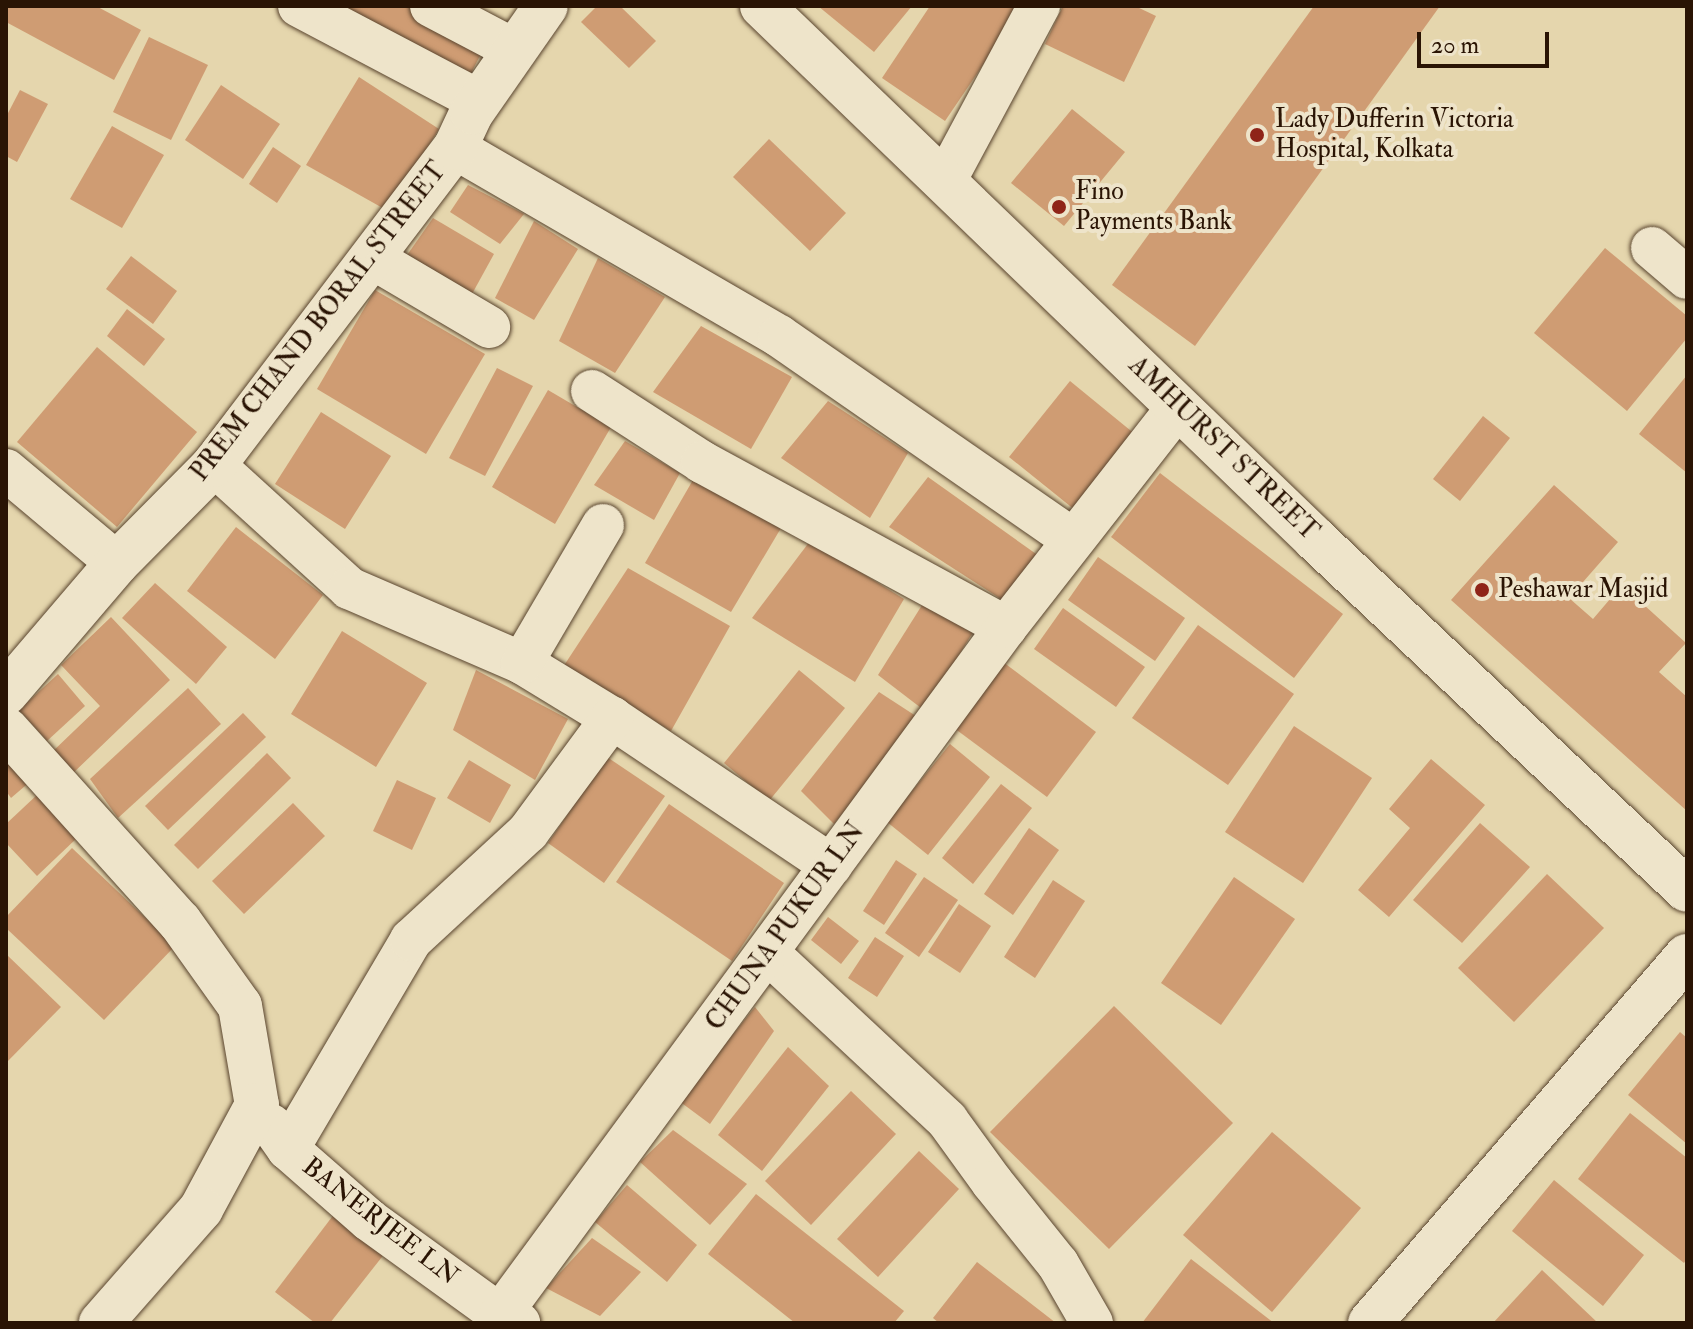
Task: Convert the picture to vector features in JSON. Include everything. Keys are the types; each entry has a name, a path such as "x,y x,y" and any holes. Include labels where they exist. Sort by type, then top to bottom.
{"main road":[{"name":"PREM CHAND BORAL STREET","path":"6,693 117,563 214,465 455,148 479,101 546,6"},
{"name":"AMHURST STREET","path":"762,6 1178,407 1687,890"},
{"path":"6,729 180,922 240,1006 257,1105 201,1209 101,1323"},
{"path":"1370,1323 1687,956"}],"street":[{"path":"299,6 479,101"},
{"path":"431,6 513,49"},
{"path":"945,181 1039,6"},
{"path":"455,148 779,336 1072,539"},
{"path":"1652,248 1687,278"},
{"path":"372,258 489,327"},
{"path":"592,391 702,462 1006,627"},
{"name":"CHUNA PUKUR LN","path":"510,1319 831,865 1072,539 1178,407"},
{"path":"214,465 349,588 522,663 612,718 831,865"},
{"path":"6,470 117,563"},
{"path":"522,663 603,525"},
{"path":"288,1149 411,940 528,832 612,718"},
{"path":"768,953 947,1120 1058,1264 1092,1323"},
{"name":"BANERJEE LN","path":"257,1105 288,1149 369,1220 510,1319"}],"building":[{"path":"6,6 96,6 141,30 114,80 6,22"},
{"path":"329,6 407,6 484,48 469,77"},
{"path":"597,6 620,6 656,41 629,68 581,22"},
{"path":"818,6 912,6 874,52"},
{"path":"930,6 1023,6 945,121 882,78"},
{"path":"1063,6 1135,6 1156,16 1124,82 1045,44"},
{"path":"1314,6 1440,6 1195,346 1112,285"},
{"path":"149,37 208,65 171,140 113,112"},
{"path":"359,77 439,129 388,211 306,165"},
{"path":"221,85 280,124 243,179 185,140"},
{"path":"20,90 48,104 17,162 6,156 6,117"},
{"path":"1072,109 1125,152 1064,226 1011,183"},
{"path":"112,126 164,155 122,228 70,199"},
{"path":"769,139 846,213 810,251 733,177"},
{"path":"273,147 301,166 277,203 249,184"},
{"path":"468,185 524,214 500,244 450,212"},
{"path":"433,218 494,254 472,294 405,258"},
{"path":"534,221 578,249 534,320 495,298"},
{"path":"1605,248 1687,316 1687,338 1627,411 1534,333"},
{"path":"131,256 177,291 153,324 106,289"},
{"path":"598,258 665,297 615,373 559,341"},
{"path":"375,290 485,354 426,454 317,389"},
{"path":"127,309 165,339 144,366 107,336"},
{"path":"701,326 792,377 751,449 653,392"},
{"path":"97,347 197,432 117,527 17,442"},
{"path":"497,368 533,386 485,476 449,458"},
{"path":"1687,375 1687,473 1639,434"},
{"path":"1070,381 1136,435 1075,510 1009,457"},
{"path":"548,390 611,427 555,524 492,487"},
{"path":"828,401 908,453 870,518 781,458"},
{"path":"321,412 391,456 345,529 275,484"},
{"path":"1483,416 1510,438 1460,501 1433,479"},
{"path":"625,441 680,473 654,520 594,485"},
{"path":"697,473 784,523 731,612 645,563"},
{"path":"1160,473 1343,614 1294,678 1111,537"},
{"path":"928,477 1039,556 1004,601 889,527"},
{"path":"1554,485 1618,542 1569,598 1593,619 1622,585 1686,643 1659,672 1687,697 1687,811 1451,600"},
{"path":"236,527 323,595 275,659 187,591"},
{"path":"810,541 904,599 855,682 752,618"},
{"path":"1098,557 1185,618 1155,661 1068,600"},
{"path":"628,568 730,626 671,731 563,667"},
{"path":"155,583 227,647 196,684 122,618"},
{"path":"924,602 973,632 925,711 878,675"},
{"path":"1063,608 1145,667 1116,707 1034,649"},
{"path":"111,617 170,680 70,776 50,754 100,706 61,665"},
{"path":"1198,625 1294,694 1228,785 1132,718"},
{"path":"342,631 427,683 376,767 291,714"},
{"path":"1003,662 1096,732 1047,797 954,728"},
{"path":"476,670 568,719 535,780 453,730"},
{"path":"799,670 845,708 769,801 724,763"},
{"path":"58,674 85,706 47,741 19,710"},
{"path":"188,688 221,724 118,818 90,779"},
{"path":"879,692 919,718 834,824 801,791"},
{"path":"243,713 266,737 168,830 145,806"},
{"path":"1294,726 1372,778 1303,883 1225,832"},
{"path":"950,744 990,777 928,855 887,822"},
{"path":"6,747 32,780 11,798 6,791"},
{"path":"267,753 291,778 198,869 174,845"},
{"path":"607,757 665,796 604,883 548,843"},
{"path":"1431,759 1485,805 1389,917 1358,890 1410,828 1389,809"},
{"path":"469,760 511,785 490,823 447,798"},
{"path":"397,780 436,798 412,850 373,831"},
{"path":"1001,784 1032,808 973,884 942,858"},
{"path":"38,794 78,837 37,876 6,843 6,824"},
{"path":"293,803 325,836 244,914 212,881"},
{"path":"669,804 784,883 732,961 616,882"},
{"path":"1480,823 1530,867 1462,943 1413,900"},
{"path":"1029,828 1059,850 1013,915 984,894"},
{"path":"72,848 175,946 104,1020 6,928 6,917"},
{"path":"896,860 917,874 884,925 863,911"},
{"path":"1547,874 1604,928 1514,1022 1458,968"},
{"path":"924,877 958,900 919,957 885,933"},
{"path":"1234,877 1295,919 1221,1025 1161,983"},
{"path":"1053,880 1085,901 1035,978 1004,957"},
{"path":"959,904 991,926 960,973 928,952"},
{"path":"828,917 859,941 841,964 811,940"},
{"path":"875,937 904,956 877,997 848,978"},
{"path":"6,954 61,1007 6,1063"},
{"path":"1114,1006 1233,1123 1109,1249 990,1132"},
{"path":"755,1007 774,1031 710,1124 679,1101"},
{"path":"1680,1032 1687,1038 1687,1144 1628,1095"},
{"path":"788,1047 829,1086 762,1171 718,1135"},
{"path":"851,1091 896,1134 811,1225 765,1181"},
{"path":"1630,1113 1687,1158 1687,1258 1684,1263 1578,1179"},
{"path":"673,1130 747,1184 710,1225 640,1162"},
{"path":"1272,1132 1361,1208 1272,1312 1183,1235"},
{"path":"919,1151 959,1189 878,1277 837,1239"},
{"path":"1554,1180 1644,1255 1603,1306 1512,1231"},
{"path":"627,1185 697,1245 667,1282 595,1222"},
{"path":"756,1194 904,1311 894,1323 795,1323 708,1254"},
{"path":"338,1209 389,1248 330,1323 315,1323 275,1292"},
{"path":"592,1238 641,1272 600,1316 546,1288"},
{"path":"1191,1259 1274,1323 1142,1323"},
{"path":"977,1262 1056,1323 939,1323 933,1318"},
{"path":"1542,1270 1598,1323 1493,1323"}],"place":[{"name":"Lady Dufferin Victoria Hospital, Kolkata","path":"1257,135"},
{"name":"Fino Payments Bank","path":"1059,207"},
{"name":"Peshawar Masjid","path":"1482,590"}]}
